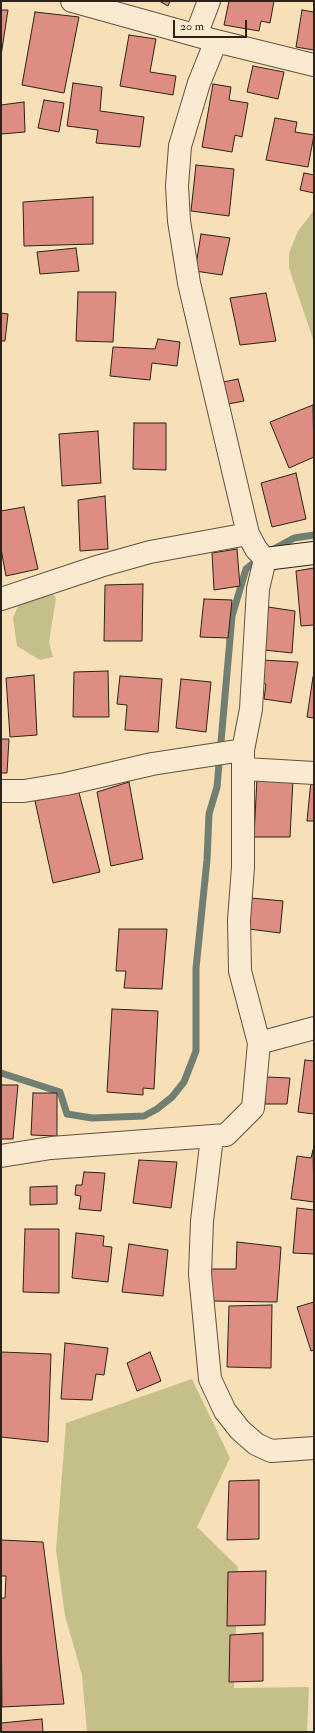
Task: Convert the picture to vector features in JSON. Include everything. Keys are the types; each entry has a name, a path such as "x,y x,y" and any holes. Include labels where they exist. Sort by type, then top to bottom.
{"street":[{"path":"72,1 216,41 314,64"},
{"path":"196,35 209,1"},
{"path":"1,1156 51,1148 226,1135 253,1108 259,1043 240,971 239,920 243,867 244,760 251,709 259,550 192,298 179,222 177,186 180,146 198,82 216,41"},
{"path":"1,599 100,566 150,552 259,550 314,553"},
{"path":"1,791 24,791 66,784 145,765 244,760 314,773"},
{"path":"259,1043 314,1028"},
{"path":"212,1137 202,1220 200,1274 210,1379 225,1411 240,1430 256,1444 271,1451 314,1448"}],"shaded area":[{"path":"314,210 314,342 289,268 289,253 298,231"},
{"path":"48,587 56,598 49,642 53,657 40,660 17,646 13,618 22,597"},
{"path":"192,1379 230,1458 197,1527 238,1567 234,1688 309,1687 307,1732 87,1732 82,1675 65,1616 56,1550 66,1423"}],"building":[{"path":"159,1 170,1 168,6"},
{"path":"229,1 274,1 270,23 261,21 259,31 224,25"},
{"path":"1,10 8,10 1,56"},
{"path":"302,10 314,12 314,50 296,47"},
{"path":"35,12 79,17 64,93 22,85"},
{"path":"129,35 156,39 150,72 176,76 173,95 120,86"},
{"path":"253,66 284,72 278,99 247,92"},
{"path":"73,83 102,87 100,111 144,117 140,147 96,143 98,130 67,126"},
{"path":"213,84 231,87 229,100 248,103 242,137 235,135 232,152 202,147"},
{"path":"44,100 64,103 59,132 38,128"},
{"path":"24,102 25,132 1,134 1,105"},
{"path":"275,118 297,122 295,132 314,135 308,167 266,160"},
{"path":"196,165 234,169 229,216 191,211"},
{"path":"304,173 314,175 314,193 300,190"},
{"path":"93,197 93,244 24,246 23,202"},
{"path":"201,234 230,238 222,275 195,271"},
{"path":"76,248 79,271 40,274 37,252"},
{"path":"78,292 116,292 113,342 76,341"},
{"path":"266,293 276,341 240,345 230,298"},
{"path":"1,313 8,314 5,341 1,341"},
{"path":"158,339 180,342 177,366 152,363 150,380 110,376 113,347 155,349"},
{"path":"238,379 244,401 228,404 223,382"},
{"path":"313,405 314,457 289,468 270,422"},
{"path":"134,423 166,423 166,470 133,469"},
{"path":"98,431 101,483 62,486 59,434"},
{"path":"296,473 306,519 272,527 261,483"},
{"path":"105,496 108,549 80,551 78,500"},
{"path":"24,507 38,569 6,576 1,549 1,511"},
{"path":"237,549 240,586 214,590 212,553"},
{"path":"314,568 314,625 301,626 296,571"},
{"path":"143,584 142,641 104,641 105,585"},
{"path":"204,599 232,600 228,638 200,637"},
{"path":"268,607 295,611 292,653 264,650"},
{"path":"262,660 298,662 291,703 264,699 266,684 260,683"},
{"path":"108,671 109,717 73,717 74,672"},
{"path":"34,675 37,735 10,737 6,678"},
{"path":"120,676 162,679 158,732 125,730 127,705 117,704"},
{"path":"314,677 314,718 307,717"},
{"path":"181,679 211,682 206,732 176,728"},
{"path":"1,739 9,739 7,773 1,773"},
{"path":"257,778 293,780 290,837 254,837"},
{"path":"311,781 314,781 314,821 307,821"},
{"path":"129,782 143,859 111,866 97,792"},
{"path":"78,789 100,872 53,883 35,801"},
{"path":"251,898 283,901 280,933 249,929"},
{"path":"119,929 167,929 162,989 124,988 126,971 116,971"},
{"path":"112,1009 158,1011 154,1089 143,1088 143,1095 107,1092"},
{"path":"305,1060 314,1061 314,1114 298,1112"},
{"path":"266,1077 290,1078 287,1104 265,1104"},
{"path":"1,1085 18,1085 13,1139 1,1139"},
{"path":"33,1093 57,1093 57,1136 31,1135"},
{"path":"313,1150 314,1202 291,1199 297,1156 311,1158"},
{"path":"139,1160 177,1162 171,1208 133,1203"},
{"path":"84,1172 105,1173 101,1211 79,1209 81,1196 75,1195 76,1185 82,1185"},
{"path":"57,1186 57,1204 30,1205 30,1187"},
{"path":"297,1208 314,1210 314,1254 293,1253"},
{"path":"25,1229 59,1229 59,1293 23,1292"},
{"path":"76,1233 104,1236 103,1246 112,1247 108,1282 72,1278"},
{"path":"237,1242 281,1247 277,1302 212,1301 211,1269 236,1269"},
{"path":"129,1244 168,1250 163,1296 122,1292"},
{"path":"314,1302 314,1350 311,1351 297,1307"},
{"path":"272,1305 271,1368 227,1367 229,1306"},
{"path":"65,1343 108,1348 104,1375 96,1374 92,1400 61,1399"},
{"path":"1,1352 51,1354 48,1442 1,1437"},
{"path":"150,1352 161,1381 137,1391 127,1363"},
{"path":"259,1480 259,1539 227,1540 229,1481"},
{"path":"1,1540 43,1542 64,1704 2,1707 1,1598 5,1598 6,1576 1,1576"},
{"path":"266,1571 265,1625 227,1626 228,1572"},
{"path":"263,1633 263,1681 229,1682 230,1635"},
{"path":"42,1719 43,1732 1,1732 1,1723"}],"waterway":[{"path":"272,550 294,538 314,535"},
{"path":"1,1073 60,1092 67,1114 92,1118 144,1116 157,1109 172,1097 184,1082 196,1051 196,968 207,860 209,814 217,787 232,616 246,569 260,558"}]}
